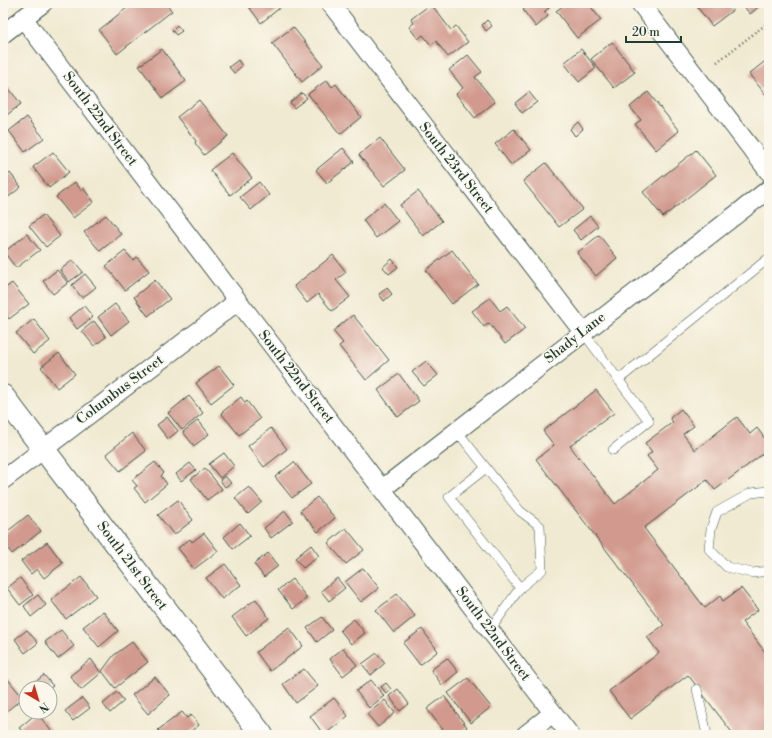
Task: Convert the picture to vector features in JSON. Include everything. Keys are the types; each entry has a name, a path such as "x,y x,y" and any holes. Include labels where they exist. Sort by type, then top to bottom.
{"street":[{"path":"3,34 43,3"},
{"name":"South 23rd Street","path":"330,3 583,332"},
{"path":"640,3 769,172"},
{"name":"South 22nd Street","path":"24,18 570,735"},
{"name":"Shady Lane","path":"382,489 769,189"},
{"name":"Columbus Street","path":"3,480 238,301"},
{"name":"South 21st Street","path":"3,396 262,735"},
{"path":"525,735 553,713"}],"lane":[{"path":"618,380 769,258"},
{"path":"583,332 649,421 613,450"},
{"path":"457,431 520,511 540,526 542,570 520,588 490,630"},
{"path":"486,468 449,497 520,588"},
{"path":"769,491 750,493 717,512 711,529 708,549 727,567 752,572 769,571"},
{"path":"697,689 707,735"}],"path":[{"path":"717,62 769,22"}],"building":[{"path":"133,3 165,3 172,11 117,54 99,30"},
{"path":"246,3 279,3 282,6 261,23"},
{"path":"532,3 545,3 549,8 544,12 548,16 536,27 523,10"},
{"path":"567,3 588,3 601,20 577,38 556,11"},
{"path":"694,3 727,3 733,10 712,26"},
{"path":"763,3 750,14 742,4"},
{"path":"431,4 451,30 456,26 468,42 448,57 436,41 431,45 423,35 418,39 409,27 414,23 411,19"},
{"path":"487,20 492,26 486,31 482,25"},
{"path":"177,25 182,31 176,35 172,30"},
{"path":"293,27 323,65 302,82 272,43"},
{"path":"612,42 635,72 614,88 591,59"},
{"path":"162,49 186,81 163,98 139,66"},
{"path":"581,49 596,68 579,82 564,63"},
{"path":"468,55 482,72 475,77 495,102 475,118 456,94 463,88 449,70"},
{"path":"769,58 769,92 766,95 749,74"},
{"path":"238,60 242,66 234,73 229,67"},
{"path":"327,80 332,87 336,84 361,117 340,134 308,94"},
{"path":"6,85 21,104 3,118 3,88"},
{"path":"529,92 537,102 522,113 515,103"},
{"path":"648,92 679,131 656,150 635,124 641,120 630,107"},
{"path":"302,93 307,98 294,108 290,102"},
{"path":"199,100 228,136 204,155 195,143 196,141 177,117"},
{"path":"27,117 44,138 25,152 9,131"},
{"path":"578,122 583,129 575,136 570,129"},
{"path":"514,129 531,150 511,165 495,144"},
{"path":"380,138 405,170 384,186 359,155"},
{"path":"343,148 354,162 327,183 316,170"},
{"path":"696,150 716,175 663,217 643,192"},
{"path":"53,152 69,172 49,188 33,167"},
{"path":"232,153 252,178 230,195 210,170"},
{"path":"546,163 583,209 559,227 523,181"},
{"path":"10,173 21,187 6,199 3,194 3,179"},
{"path":"75,182 81,190 83,188 94,202 73,218 56,197"},
{"path":"259,182 269,195 251,210 240,197"},
{"path":"418,191 442,221 423,236 400,205"},
{"path":"384,203 398,221 376,238 363,220"},
{"path":"43,215 60,236 46,247 29,226"},
{"path":"106,215 121,234 100,251 84,232"},
{"path":"590,216 598,226 581,240 573,230"},
{"path":"27,234 40,250 16,268 4,252"},
{"path":"599,235 617,258 596,276 577,253"},
{"path":"452,250 478,284 452,304 426,270"},
{"path":"125,251 133,260 137,257 149,271 125,290 106,266"},
{"path":"333,255 346,272 336,280 350,297 332,311 318,294 307,303 294,286"},
{"path":"392,259 398,267 389,274 383,267"},
{"path":"73,260 83,272 69,282 60,270"},
{"path":"57,270 68,283 53,294 43,281"},
{"path":"85,274 96,287 82,298 72,285"},
{"path":"155,280 170,299 148,316 134,297"},
{"path":"12,283 29,304 9,319 3,311 3,290"},
{"path":"387,288 392,294 384,301 379,294"},
{"path":"490,298 500,311 507,306 525,329 505,344 489,323 484,327 472,311"},
{"path":"115,304 129,321 111,335 98,317"},
{"path":"84,306 93,317 77,329 69,318"},
{"path":"353,315 389,360 366,380 339,346 343,343 333,331"},
{"path":"34,319 50,341 33,354 16,333"},
{"path":"94,321 106,337 94,346 82,331"},
{"path":"59,353 75,374 57,388 41,367"},
{"path":"426,361 438,375 424,386 412,372"},
{"path":"219,366 234,385 211,403 196,383"},
{"path":"399,374 419,401 398,417 378,390"},
{"path":"596,390 614,413 570,446 615,504 658,470 647,456 652,452 645,443 673,422 670,418 681,409 694,426 683,434 695,450 737,417 750,434 757,428 769,444 769,449 715,490 707,480 644,528 705,608 720,596 723,601 741,588 758,610 742,622 769,657 769,735 734,735 688,675 630,719 609,691 659,653 647,637 664,625 536,459 554,445 543,431"},
{"path":"189,396 203,413 182,430 168,413"},
{"path":"241,397 245,403 247,401 260,419 239,435 221,413"},
{"path":"167,417 178,431 168,439 157,425"},
{"path":"198,420 209,434 194,446 183,432"},
{"path":"271,428 287,449 264,467 248,446"},
{"path":"132,433 146,451 120,471 106,454"},
{"path":"224,453 234,466 220,478 209,464"},
{"path":"155,462 164,473 161,476 167,484 145,502 134,488 137,486 132,480"},
{"path":"294,462 311,484 292,498 275,477"},
{"path":"190,463 196,470 181,481 176,474"},
{"path":"205,468 222,489 207,500 191,479"},
{"path":"225,476 231,483 225,487 220,480"},
{"path":"249,487 262,502 248,514 235,498"},
{"path":"317,497 335,518 318,532 300,511"},
{"path":"178,500 193,520 174,535 158,515"},
{"path":"285,511 293,521 271,538 264,528"},
{"path":"28,515 41,531 12,554 3,542 3,535"},
{"path":"240,523 250,536 233,549 224,537"},
{"path":"346,528 364,550 346,564 328,543"},
{"path":"204,533 218,551 194,569 178,548 190,539 192,542"},
{"path":"47,542 63,563 44,578 37,569 31,574 21,561"},
{"path":"311,545 319,556 303,568 295,558"},
{"path":"268,553 278,566 264,577 254,564"},
{"path":"225,564 241,585 222,599 206,578"},
{"path":"363,568 379,588 361,602 345,582"},
{"path":"81,577 96,596 66,619 51,600"},
{"path":"20,578 33,595 20,605 7,588"},
{"path":"337,578 345,588 329,601 321,591"},
{"path":"292,579 307,598 293,609 278,590"},
{"path":"397,594 415,616 394,633 376,610"},
{"path":"38,595 46,605 31,617 24,606"},
{"path":"256,599 269,618 246,636 232,617"},
{"path":"103,611 118,631 99,647 83,627"},
{"path":"322,617 332,630 317,642 307,628"},
{"path":"354,619 365,633 351,644 340,630"},
{"path":"289,627 303,646 270,671 256,652"},
{"path":"422,629 438,651 420,665 403,643"},
{"path":"27,630 38,643 25,653 15,639"},
{"path":"61,630 74,646 58,659 45,642"},
{"path":"132,642 148,662 115,688 102,671 114,655"},
{"path":"343,648 357,665 343,676 330,659"},
{"path":"377,653 385,663 371,675 362,664"},
{"path":"447,658 458,672 442,685 431,670"},
{"path":"91,659 101,673 81,690 70,676"},
{"path":"304,669 318,686 296,703 283,684"},
{"path":"44,675 48,680 38,680"},
{"path":"155,677 170,695 148,714 132,695"},
{"path":"7,678 18,692 18,702 3,714 3,681"},
{"path":"468,678 491,707 471,723 448,693"},
{"path":"371,680 384,696 369,708 356,691"},
{"path":"386,683 391,689 386,693 381,687"},
{"path":"398,689 409,704 400,711 389,696"},
{"path":"117,692 124,701 110,713 103,704"},
{"path":"444,696 467,727 457,735 447,735 427,709"},
{"path":"82,698 90,708 73,721 65,711"},
{"path":"334,698 348,716 324,735 310,716"},
{"path":"385,700 395,713 378,727 367,714"},
{"path":"182,712 187,718 191,715 199,725 186,735 162,735 158,730"},
{"path":"29,720 43,720 52,732 48,735 17,735 22,731 19,728"}]}
